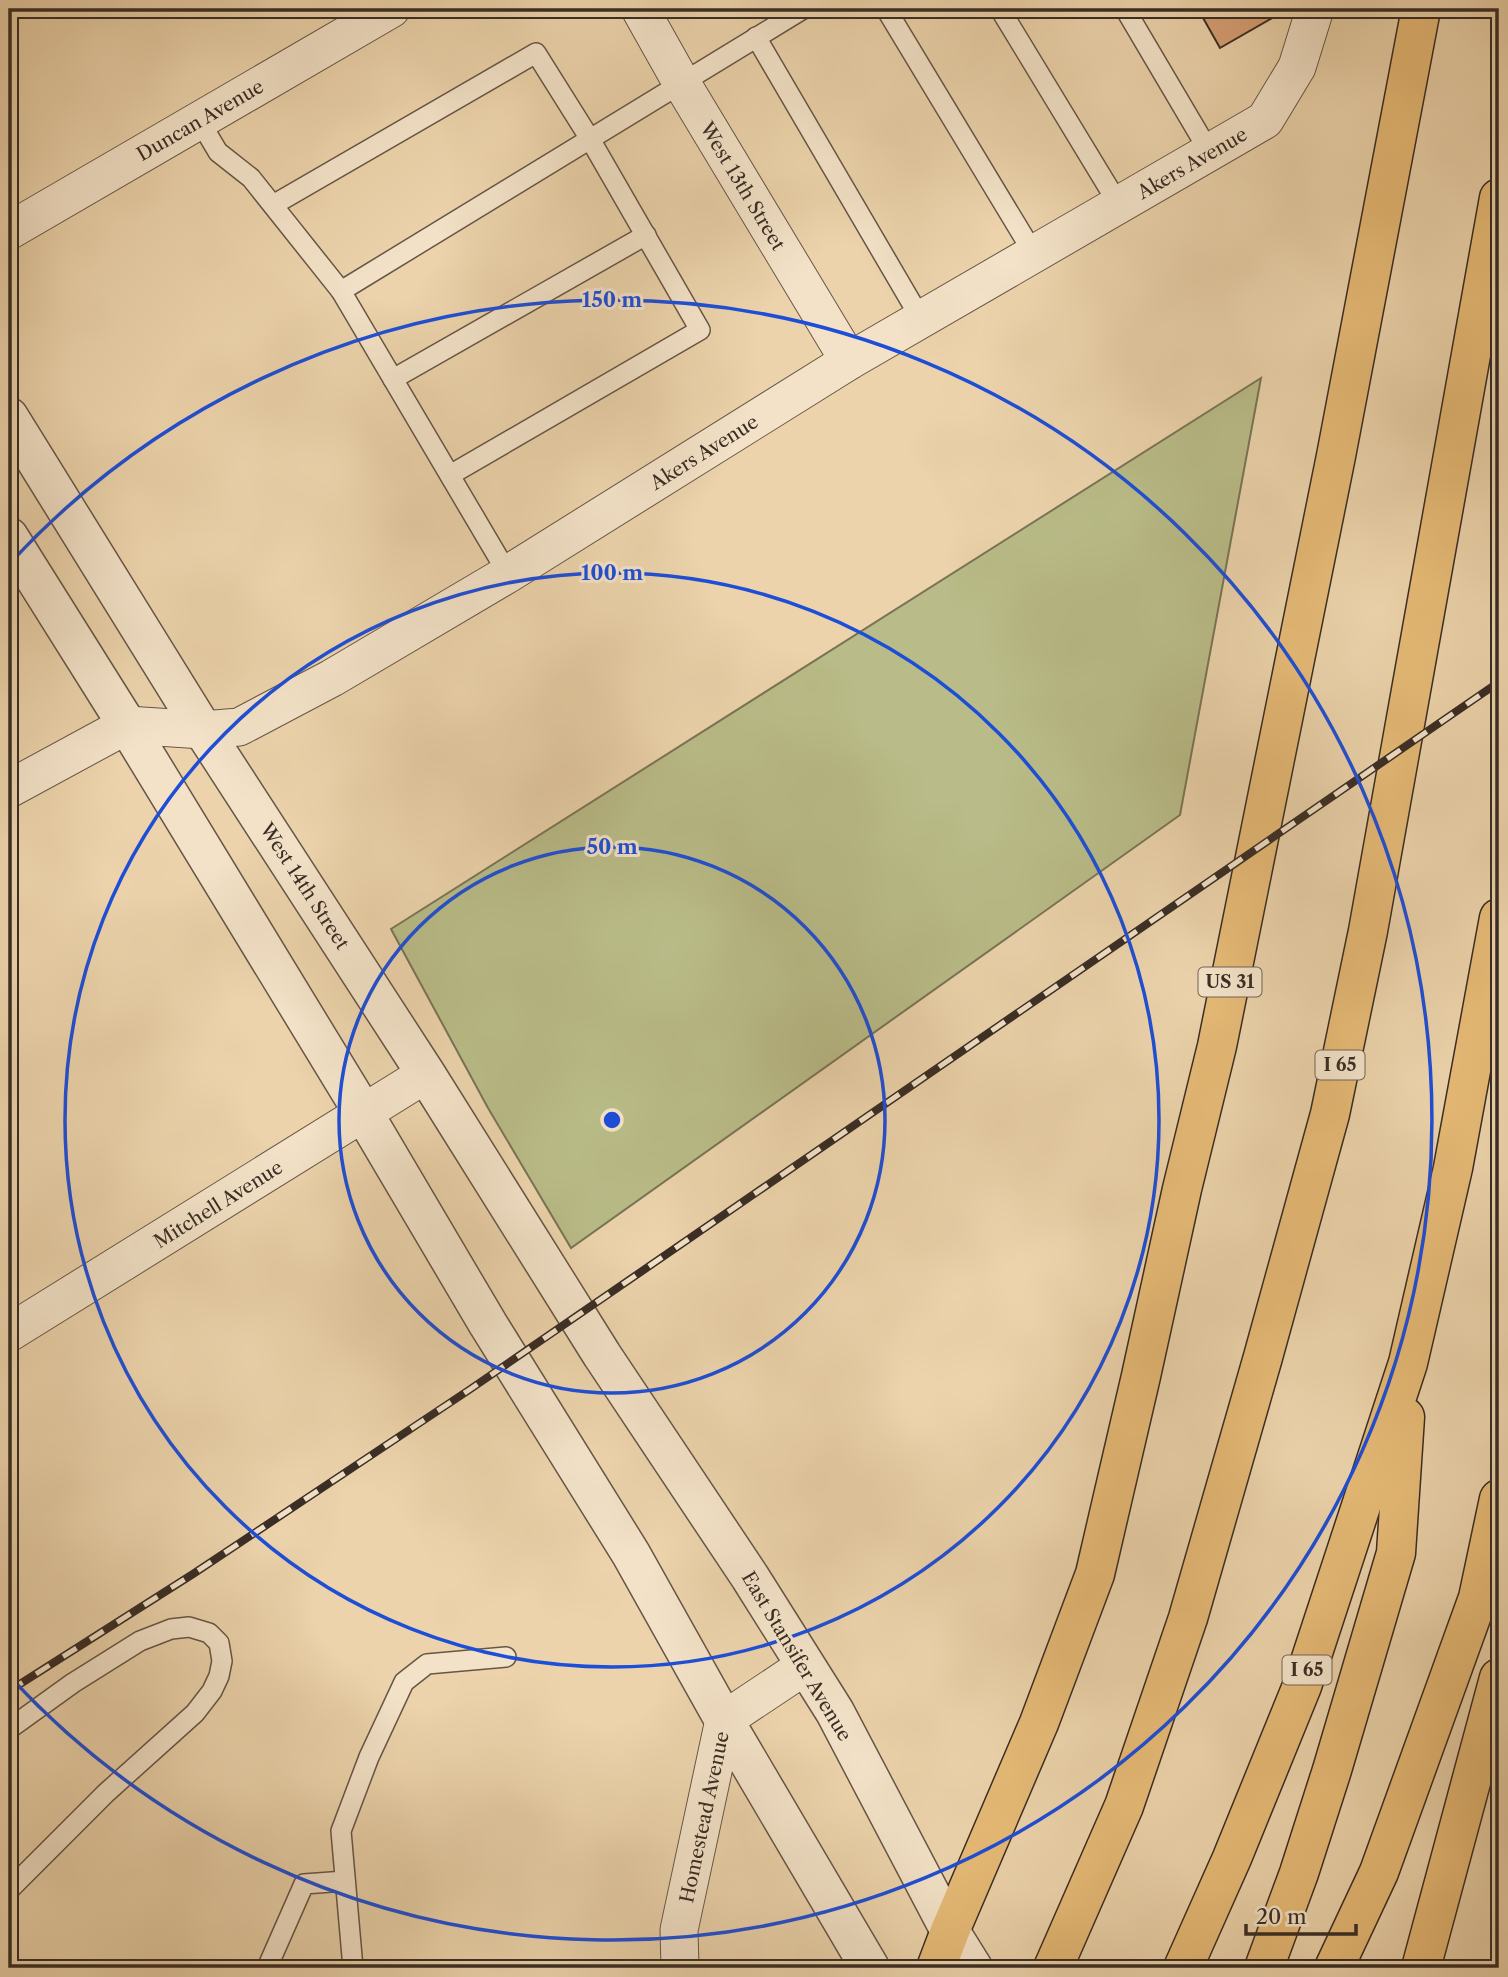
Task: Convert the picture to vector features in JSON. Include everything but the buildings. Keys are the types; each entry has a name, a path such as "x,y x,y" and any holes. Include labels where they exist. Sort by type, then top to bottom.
{"main road":[{"name":"US 31","path":"936,1968 1039,1723 1095,1574 1217,1046 1336,456 1422,9"},
{"name":"I 65","path":"1053,1968 1124,1806 1188,1618 1330,1114 1368,931 1499,198"},
{"name":"I 65","path":"1183,1968 1232,1858 1302,1686 1408,1363 1453,1168 1499,918"},
{"path":"1264,1968 1299,1873 1332,1770 1396,1553 1408,1363"},
{"path":"1334,1968 1379,1872 1478,1598 1499,1499"},
{"path":"1421,1968 1499,1678"}],"street":[{"name":"Duncan Avenue","path":"9,231 391,9"},
{"name":"West 13th Street","path":"640,9 849,361"},
{"name":"Akers Avenue","path":"127,725 203,730 239,727 332,678 508,574 849,361 1265,120 1297,67 1315,9"},
{"name":"West 14th Street","path":"9,417 203,730 426,1074 602,1355"},
{"path":"9,537 127,725 364,1114 488,1324 631,1555 724,1720 870,1968"},
{"path":"9,789 127,725"},
{"name":"Mitchell Avenue","path":"9,1333 426,1074"},
{"name":"East Stansifer Avenue","path":"602,1355 750,1577 835,1712 950,1931 973,1968"},
{"name":"Homestead Avenue","path":"680,1968 679,1930 724,1720 806,1666"}],"lane":[{"path":"341,291 803,9"},
{"path":"886,9 1034,254"},
{"path":"1000,9 1119,205"},
{"path":"1125,9 1210,153"},
{"path":"756,37 921,319"},
{"path":"273,205 536,53 590,139 700,330 450,475"},
{"path":"199,120 218,152 251,178 341,291 508,574"},
{"path":"393,379 646,235"},
{"path":"9,1729 73,1683 140,1641 171,1629 189,1627 209,1633 219,1643 222,1661 219,1676 212,1691 195,1713 106,1793 9,1890"},
{"path":"353,1968 341,1831 369,1757 404,1682 427,1664 506,1657"},
{"path":"267,1968 304,1884 345,1881"}],"green space":[{"path":"1261,378 1180,815 571,1248 488,1108 391,929"}],"railway":[{"path":"9,1691 193,1574 469,1390 1499,682"}]}
